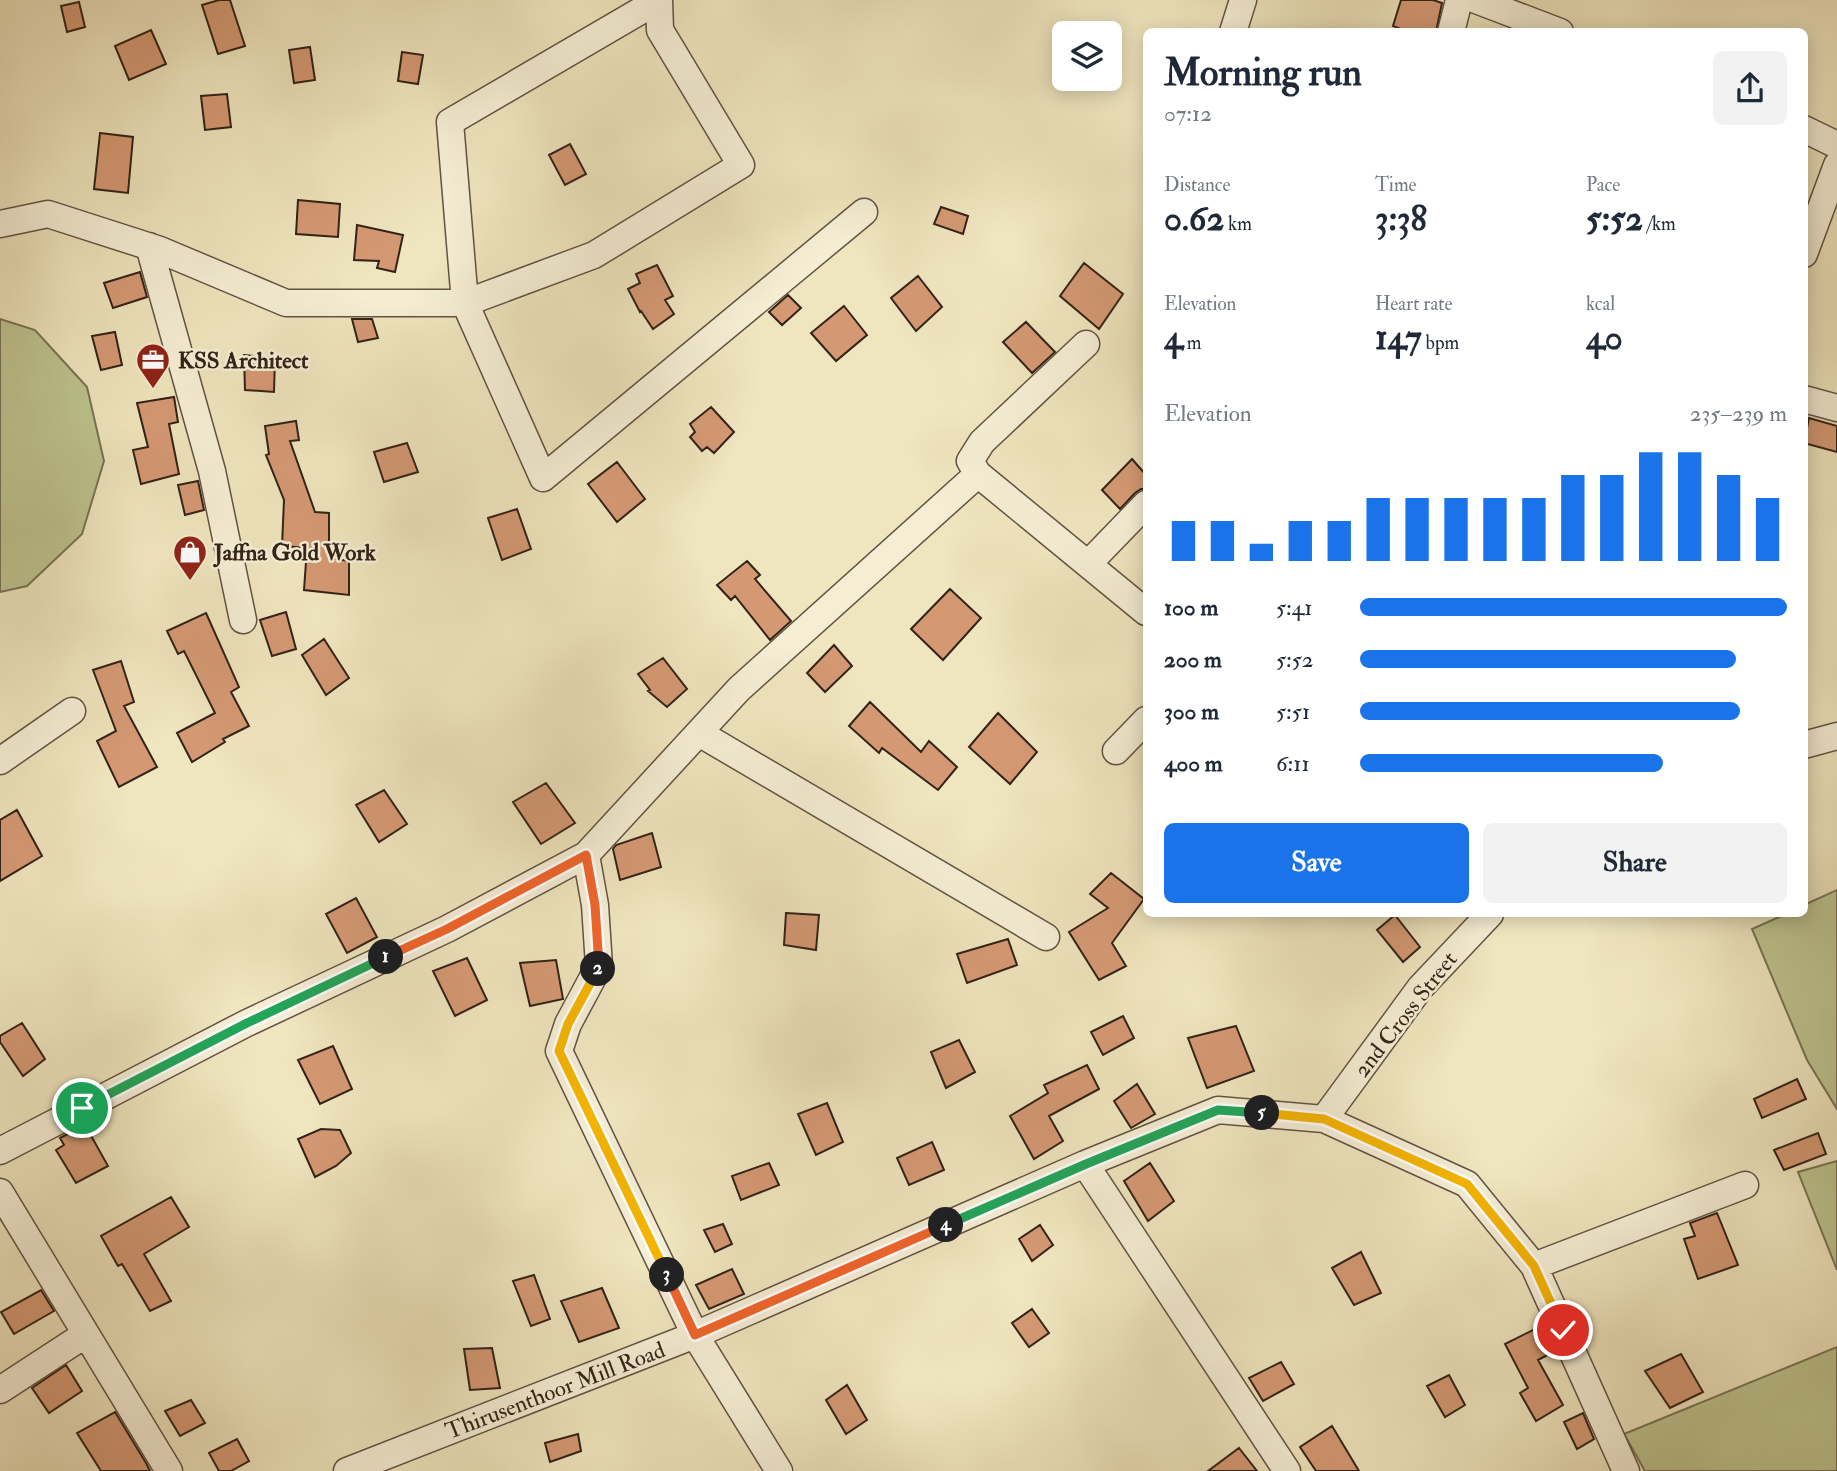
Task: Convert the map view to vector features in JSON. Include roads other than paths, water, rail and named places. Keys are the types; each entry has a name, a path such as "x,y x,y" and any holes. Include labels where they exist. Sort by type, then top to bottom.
{"street":[{"path":"0,224 48,214 149,246 286,303 465,303 594,255 741,165 660,30 659,0 450,121 465,303 543,478 864,212"},
{"path":"1234,28 1243,0"},
{"path":"1452,28 1458,0"},
{"path":"1476,0 1550,28"},
{"path":"1808,131 1837,145"},
{"path":"1808,243 1837,164"},
{"path":"149,246 212,471 243,620"},
{"path":"1086,344 982,442 970,461 978,474 1143,610"},
{"path":"1808,401 1837,408"},
{"path":"0,1150 247,1023 447,929 586,855 739,689 978,474"},
{"path":"1088,564 1143,507"},
{"path":"0,761 72,711"},
{"path":"1116,751 1143,723"},
{"path":"699,733 1046,937"},
{"path":"1808,744 1837,736"},
{"path":"586,855 595,905 599,966 568,1024 559,1051 695,1335 779,1471"},
{"name":"2nd Cross Street","path":"1324,1119 1420,988 1486,917"},
{"name":"Thirusenthoor Mill Road","path":"348,1471 695,1335 1086,1164 1218,1110 1324,1119 1467,1184 1534,1266 1626,1471"},
{"path":"1086,1164 1287,1471"},
{"path":"1534,1266 1745,1185"},
{"path":"0,1192 169,1471"},
{"path":"0,1390 86,1334"}],"place":[{"name":"KSS Architect","path":"153,390"},
{"name":"Jaffna Gold Work","path":"190,582"}]}
